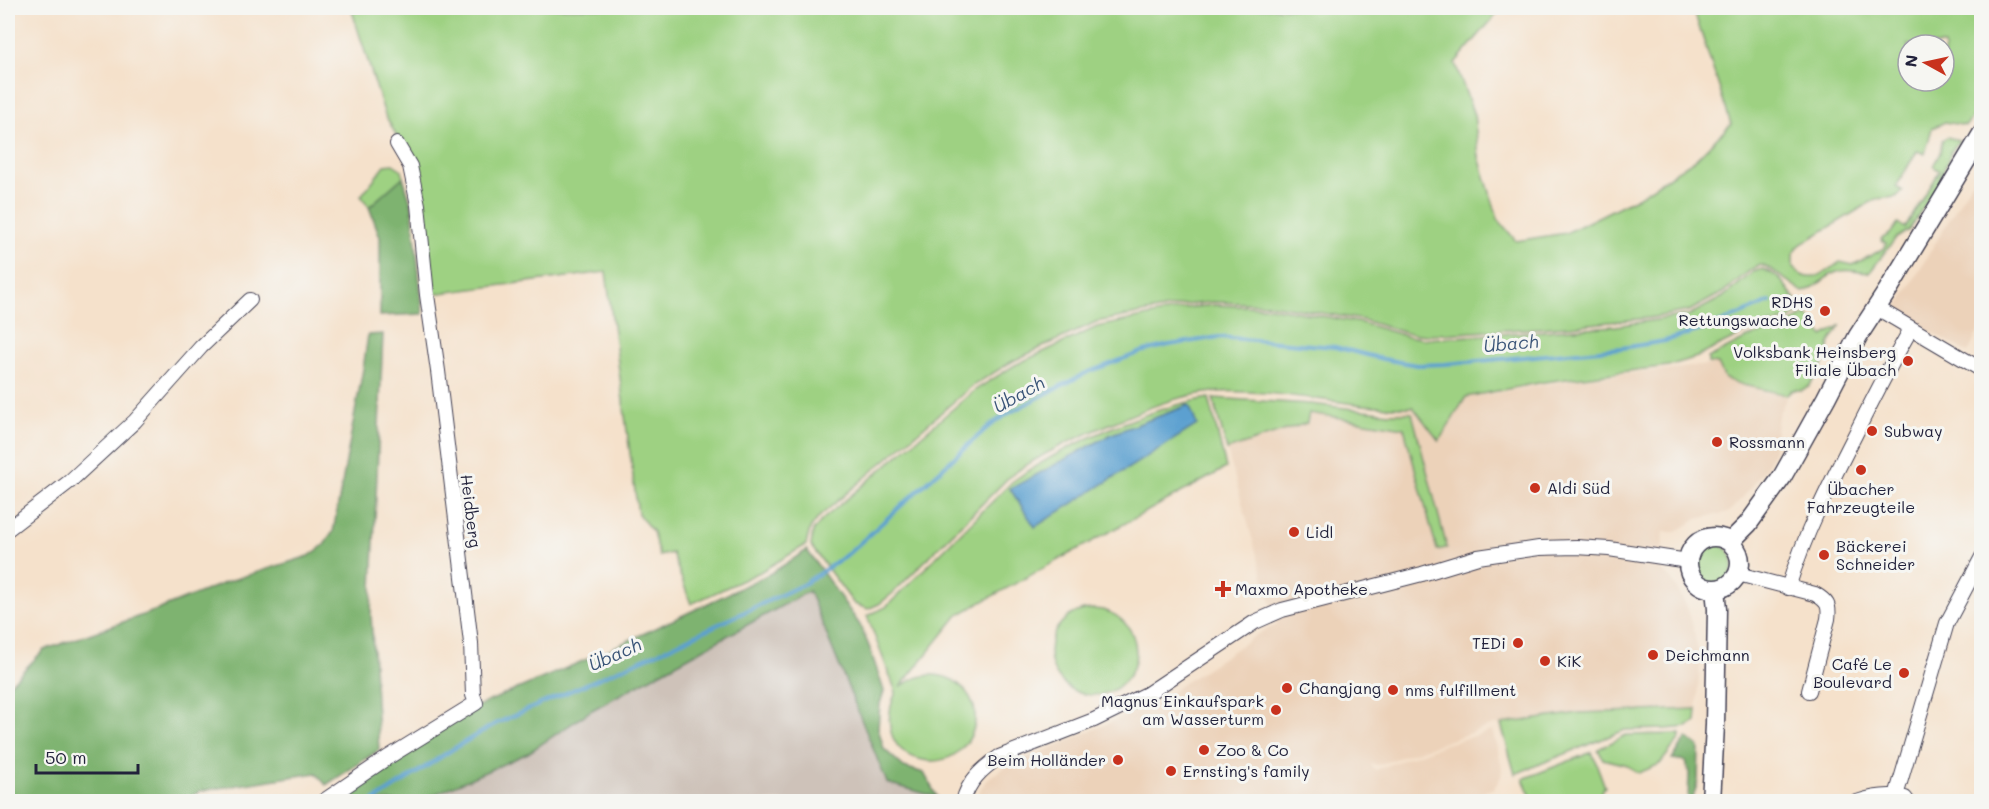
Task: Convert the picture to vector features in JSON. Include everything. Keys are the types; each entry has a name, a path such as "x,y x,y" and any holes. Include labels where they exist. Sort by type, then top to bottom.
{"main road":[{"path":"1730,542 1748,524 1782,477 1858,336 1982,134"},
{"path":"1720,537 1730,542 1736,547 1740,558 1738,574 1727,586 1715,589 1695,582 1689,572 1688,561 1695,545 1705,538 1720,537"},
{"path":"1711,801 1715,725 1717,609 1715,589"}],"street":[{"name":"Heidberg","path":"322,801 476,703 473,695 472,652 427,295 418,205 410,166 397,144"},
{"path":"8,528 69,482 135,421 201,347 250,300"},
{"path":"1877,308 1982,370"},
{"path":"1788,588 1832,480 1911,329"},
{"path":"963,801 969,783 999,757 1094,720 1147,694 1255,622 1282,610 1478,557 1539,548 1609,549 1688,561"},
{"path":"1857,801 1876,797 1902,799 1947,623 1982,557"},
{"path":"1738,574 1815,594 1826,600 1829,607 1809,691"},
{"path":"1968,581 1982,587"}],"shaded area":[{"path":"1981,166 1981,326 1968,353 1895,311"},
{"path":"1718,364 1725,379 1787,397 1778,415 1774,450 1767,466 1748,492 1729,512 1697,519 1676,532 1664,532 1660,569 1672,580 1687,607 1700,661 1697,709 1579,713 1493,725 1378,765 1371,764 1375,770 1446,744 1492,731 1502,769 1501,777 1494,788 1461,801 976,802 980,789 990,777 1004,768 1153,704 1264,630 1277,625 1227,450 1309,423 1310,415 1373,414 1580,379"},
{"path":"809,591 886,783 938,797 940,801 420,802 528,753 592,710"}],"green space":[{"path":"351,8 1502,8 1455,63 1474,115 1479,157 1498,219 1516,241 1566,233 1638,197 1696,159 1731,124 1693,8 1981,8 1981,105 1966,126 1945,122 1932,128 1925,154 1917,151 1896,187 1903,191 1896,197 1876,199 1798,246 1793,255 1793,268 1805,277 1811,277 1823,274 1840,262 1853,265 1885,248 1886,243 1881,239 1890,234 1898,223 1905,228 1940,171 1933,166 1940,153 1942,140 1947,137 1959,140 1951,152 1938,184 1909,230 1895,239 1870,272 1847,270 1837,272 1803,292 1761,265 1752,269 1722,293 1689,311 1649,318 1571,326 1426,335 1406,333 1363,320 1269,304 1213,302 1184,305 1096,322 1013,361 972,386 819,517 810,529 806,545 760,572 691,604 672,553 659,556 653,532 638,514 606,272 433,294 414,167 385,115"},
{"path":"393,164 402,170 403,177 369,207 361,196 385,165"},
{"path":"403,177 412,206 423,314 380,316 380,237 369,207"},
{"path":"1762,269 1780,280 1801,306 1801,310 1790,319 1749,331 1697,357 1668,366 1544,382 1466,397 1439,441 1413,407 1363,405 1264,393 1214,392 1174,400 1148,409 1058,448 1009,477 893,593 868,609 854,604 811,546 813,531 822,520 975,390 1015,365 1097,327 1185,308 1214,305 1270,307 1362,323 1406,336 1426,339 1615,326 1689,315 1723,297 1753,272"},
{"path":"1807,314 1823,336 1840,326 1830,343 1827,357 1809,387 1792,390 1787,395 1743,385 1725,379 1718,364 1708,363 1708,358 1747,338 1787,325"},
{"path":"383,334 371,614 379,750 326,785 316,773 200,791 184,801 8,801 8,686 44,650 157,610 229,581 309,556 324,545 333,532 368,335"},
{"path":"1209,398 1226,468 958,615 900,687 919,677 937,675 953,680 965,690 973,704 975,720 971,736 958,752 949,757 929,761 908,755 894,741 891,732 890,712 896,692 867,616 886,607 1013,481 1057,454 1107,430 1185,403","holes":["1189,405 1196,425 1010,490 1112,434"]},
{"path":"1213,398 1412,413 1447,548 1437,550 1404,428 1309,413 1307,423 1227,450"},
{"path":"1713,544 1721,545 1727,550 1732,556 1732,572 1727,578 1721,583 1713,584 1705,583 1699,578 1694,572 1693,564 1694,556 1699,550 1705,545"},
{"path":"807,550 860,625 869,646 884,691 880,704 878,728 884,749 904,767 924,773 937,797 887,783 809,591 592,710 528,753 420,801 331,802 471,709 692,611 773,572"},
{"path":"1093,609 1117,616 1129,628 1136,652 1129,676 1117,688 1093,695 1069,688 1057,676 1050,652 1057,628 1069,616"},
{"path":"1697,709 1696,722 1687,727 1625,730 1515,774 1501,724 1579,713"},
{"path":"1680,734 1680,738 1660,764 1639,773 1624,764 1603,759 1598,749 1626,735"},
{"path":"1687,738 1699,747 1698,781 1692,801 1688,801 1689,773 1686,761 1672,759"},
{"path":"1592,752 1605,787 1602,789 1599,800 1595,802 1531,801 1523,779"}],"water":[{"path":"1189,405 1197,425 1035,527 1010,489 1112,434"}],"waterway":[{"name":"Übach","path":"372,802 495,724 668,648 804,584 849,553 988,427 1009,413 1086,373 1144,351 1219,337 1335,347 1417,365 1445,364 1622,348 1665,341 1707,328 1770,302"}],"place":[{"name":"RDHS Rettungswache 8","path":"1825,311"},
{"name":"Volksbank Heinsberg Filiale Übach","path":"1908,361"},
{"name":"Subway","path":"1872,431"},
{"name":"Rossmann","path":"1717,442"},
{"name":"Übacher Fahrzeugteile","path":"1861,470"},
{"name":"Aldi Süd","path":"1535,488"},
{"name":"Lidl","path":"1294,532"},
{"name":"Bäckerei Schneider","path":"1824,555"},
{"name":"Maxmo Apotheke","path":"1223,589"},
{"name":"TEDi","path":"1518,643"},
{"name":"Deichmann","path":"1653,655"},
{"name":"KiK","path":"1545,661"},
{"name":"Café Le Boulevard","path":"1904,673"},
{"name":"Changjang","path":"1287,688"},
{"name":"nms fulfillment","path":"1393,690"},
{"name":"Magnus Einkaufspark am Wasserturm","path":"1276,710"},
{"name":"Zoo & Co","path":"1204,750"},
{"name":"Beim Holländer","path":"1118,760"},
{"name":"Ernsting's family","path":"1171,771"}]}
